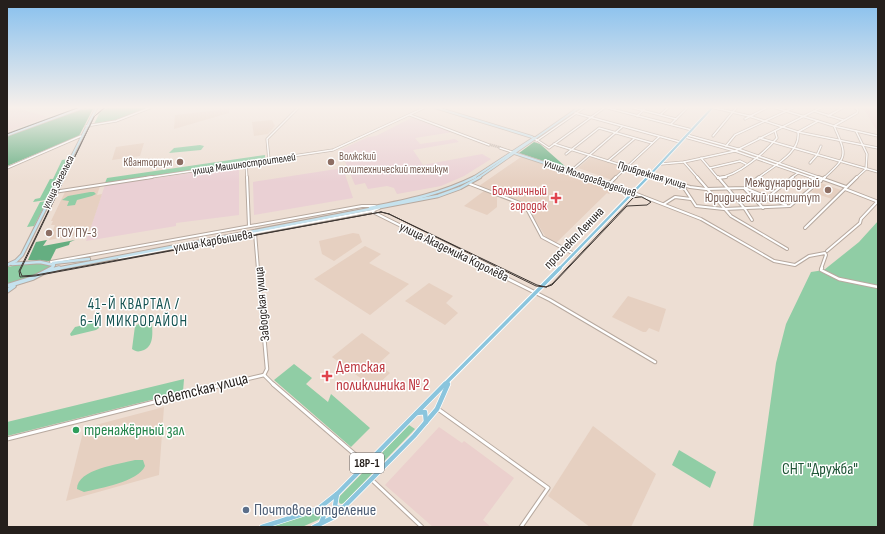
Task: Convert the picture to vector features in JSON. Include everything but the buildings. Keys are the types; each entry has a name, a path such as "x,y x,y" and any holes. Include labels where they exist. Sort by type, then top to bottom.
{"main road":[{"name":"проспект Ленина","path":"262,527 318,509 338,493 536,293 690,132"},
{"name":"проспект Ленина","path":"314,527 334,517 345,507 426,422 437,409 449,382"},
{"path":"416,413 425,412 426,422"},
{"path":"338,493 335,506 338,508 345,507"},
{"path":"318,509 324,510 325,513 325,517 320,525"}],"street":[{"name":"улица Энгельса","path":"7,266 16,261 22,255 83,132"},
{"path":"269,160 267,139 274,132"},
{"name":"улица Машиностроителей","path":"53,192 269,160 339,148 373,132"},
{"path":"455,132 489,144"},
{"path":"510,132 529,138"},
{"name":"улица Карбышева","path":"48,272 371,210 378,207 420,198 452,188 475,178 543,132"},
{"path":"536,141 549,132"},
{"path":"554,144 571,132"},
{"path":"566,154 594,132"},
{"path":"612,132 652,144"},
{"path":"640,132 680,143"},
{"path":"713,136 716,132"},
{"path":"726,146 734,135 741,132"},
{"path":"661,164 684,162 735,150 773,132"},
{"path":"718,178 728,178 756,157 777,138 775,132"},
{"path":"745,188 794,149 799,140 798,132 841,142 878,148"},
{"path":"682,184 696,206 724,209 745,209 790,206 822,180 841,162 844,152 837,132"},
{"path":"805,228 866,169 868,154 856,132"},
{"path":"860,132 878,136"},
{"path":"571,171 616,133"},
{"path":"7,168 81,136"},
{"path":"686,136 738,149 756,157"},
{"path":"686,136 777,164 846,188 877,201 861,219 860,223 826,252 821,270 833,277 878,287"},
{"path":"609,184 659,137"},
{"name":"улица Карбышева","path":"52,263 362,206 378,207 438,196 470,184 513,152 529,138 534,138"},
{"name":"улица Молодогвардейцев","path":"534,138 546,147 554,144"},
{"path":"608,161 634,138"},
{"path":"759,138 878,172"},
{"name":"Прибрежная улица","path":"554,144 682,184 706,189 745,188"},
{"path":"810,163 818,155 821,146"},
{"path":"500,148 513,152"},
{"name":"улица Молодогвардейцев","path":"513,152 634,192 665,204 710,224 761,254 790,266 795,266 809,256 826,252"},
{"path":"701,158 745,209 752,220"},
{"path":"710,168 740,161 746,164"},
{"path":"684,162 731,216 787,249"},
{"path":"246,163 249,226"},
{"path":"768,197 799,172"},
{"path":"470,184 525,205 542,237 574,254"},
{"path":"745,188 788,206"},
{"path":"745,188 763,208"},
{"path":"665,204 675,197 691,199"},
{"name":"улица Карбышева","path":"7,266 27,262 68,263 371,210"},
{"name":"улица Карбышева","path":"7,286 17,284 73,264 371,210"},
{"name":"улица Академика Королёва","path":"371,210 536,293 655,362"},
{"name":"Заводская улица","path":"255,233 267,368 264,375"},
{"path":"22,255 22,260 27,262"},
{"path":"48,272 54,267 52,263"},
{"path":"7,291 17,284"},
{"name":"Советская улица","path":"7,439 264,375 270,383 366,464"},
{"path":"437,409 548,488 521,527"},
{"path":"371,479 422,527"}],"shaded area":[{"path":"253,132 270,132 268,134 254,136"},
{"path":"384,132 453,132 415,138 420,144 455,139 459,142 413,150 423,165 482,154 491,159 464,176 441,186 397,194 394,188 387,186 368,189 365,183 355,185 340,150 368,137 376,136"},
{"path":"144,143 140,156 112,160 116,147"},
{"name":"Больничный городок","path":"521,157 615,188 609,194 607,193 556,243 547,239 526,205 479,186"},
{"path":"591,157 624,167 612,180 578,168"},
{"path":"239,166 239,215 176,223 176,226 86,241 105,185"},
{"path":"343,168 353,198 254,215 253,182"},
{"path":"821,183 841,190 832,199 811,192"},
{"path":"100,186 97,195 102,194 89,233 49,240 55,225 51,225 53,221 51,221 65,192"},
{"path":"484,191 497,196 497,207 487,215 464,206"},
{"path":"353,233 359,234 362,242 334,261 322,254 319,241"},
{"path":"365,246 381,254 369,263 409,284 370,315 314,279"},
{"path":"429,283 453,296 446,303 458,313 445,325 405,301"},
{"path":"628,296 666,309 659,332 649,328 646,332 643,332 612,317"},
{"path":"362,333 390,353 378,364 390,373 374,388 332,357"},
{"path":"164,407 159,475 66,501 84,428"},
{"path":"593,426 656,474 631,527 590,527 548,496"},
{"path":"439,427 462,443 464,441 514,478 483,520 491,527 433,527 385,485"}],"green space":[{"path":"18,132 81,132 79,136 7,166 7,136"},
{"path":"534,142 540,144 568,169 519,153"},
{"path":"200,145 204,146 201,150 169,153 174,148"},
{"path":"265,155 265,159 105,183 107,178"},
{"path":"68,159 46,200 33,202 35,199 40,198 50,179 53,179 62,160"},
{"path":"94,192 96,194 77,200 75,205 67,206 69,201 62,200 68,196"},
{"path":"47,201 34,226 27,227 40,202"},
{"name":"СНТ \"Дружба\"","path":"878,221 878,527 753,527 776,363 786,324 811,272 824,270 859,242"},
{"path":"47,240 43,246 75,240 70,242 69,245 56,249 50,261 28,260 36,242"},
{"path":"30,263 51,265 51,267 42,273 7,285 7,267"},
{"path":"146,320 152,321 150,345 144,350 135,351 132,349 135,326"},
{"path":"97,322 100,323 99,328 96,330 71,336 70,334 75,327"},
{"path":"294,364 312,378 306,384 328,402 331,394 370,428 351,447 274,380"},
{"path":"184,379 183,392 7,436 7,422"},
{"path":"409,425 415,429 344,503 341,504 337,501 339,497"},
{"path":"679,450 716,472 710,488 672,465"},
{"path":"135,460 143,460 145,466 141,472 127,480 118,484 84,492 77,489 79,482 91,472 100,468"},
{"path":"317,511 323,512 320,519 302,527 270,527"}],"tunnel":[{"path":"490,144 501,147"},
{"path":"489,145 500,148"}],"tram line":[{"path":"7,134 13,132"},
{"path":"87,132 20,271 22,276 36,275 381,212"},
{"path":"87,132 19,271 20,277 35,276 381,212"},
{"path":"642,197 651,202 647,205 627,206 552,285 546,287 552,284 633,198 642,197"},
{"path":"381,212 389,214"},
{"path":"389,214 537,285 546,287"},
{"path":"389,214 536,286 546,287"}],"place":[{"name":"Кванториум","path":"180,162"},
{"name":"Волжский политехнический техникум","path":"331,162"},
{"name":"Международный Юридический институт","path":"828,190"},
{"name":"Больничный городок","path":"556,198"},
{"name":"ГОУ ПУ-3","path":"49,233"},
{"name":"Детская поликлиника № 2","path":"327,376"},
{"name":"тренажёрный зал","path":"76,430"},
{"name":"Почтовое отделение","path":"246,510"}],"district":[{"name":"41-Й КВАРТАЛ / 6-Й МИКРОРАЙОН","path":"134,312"}]}
